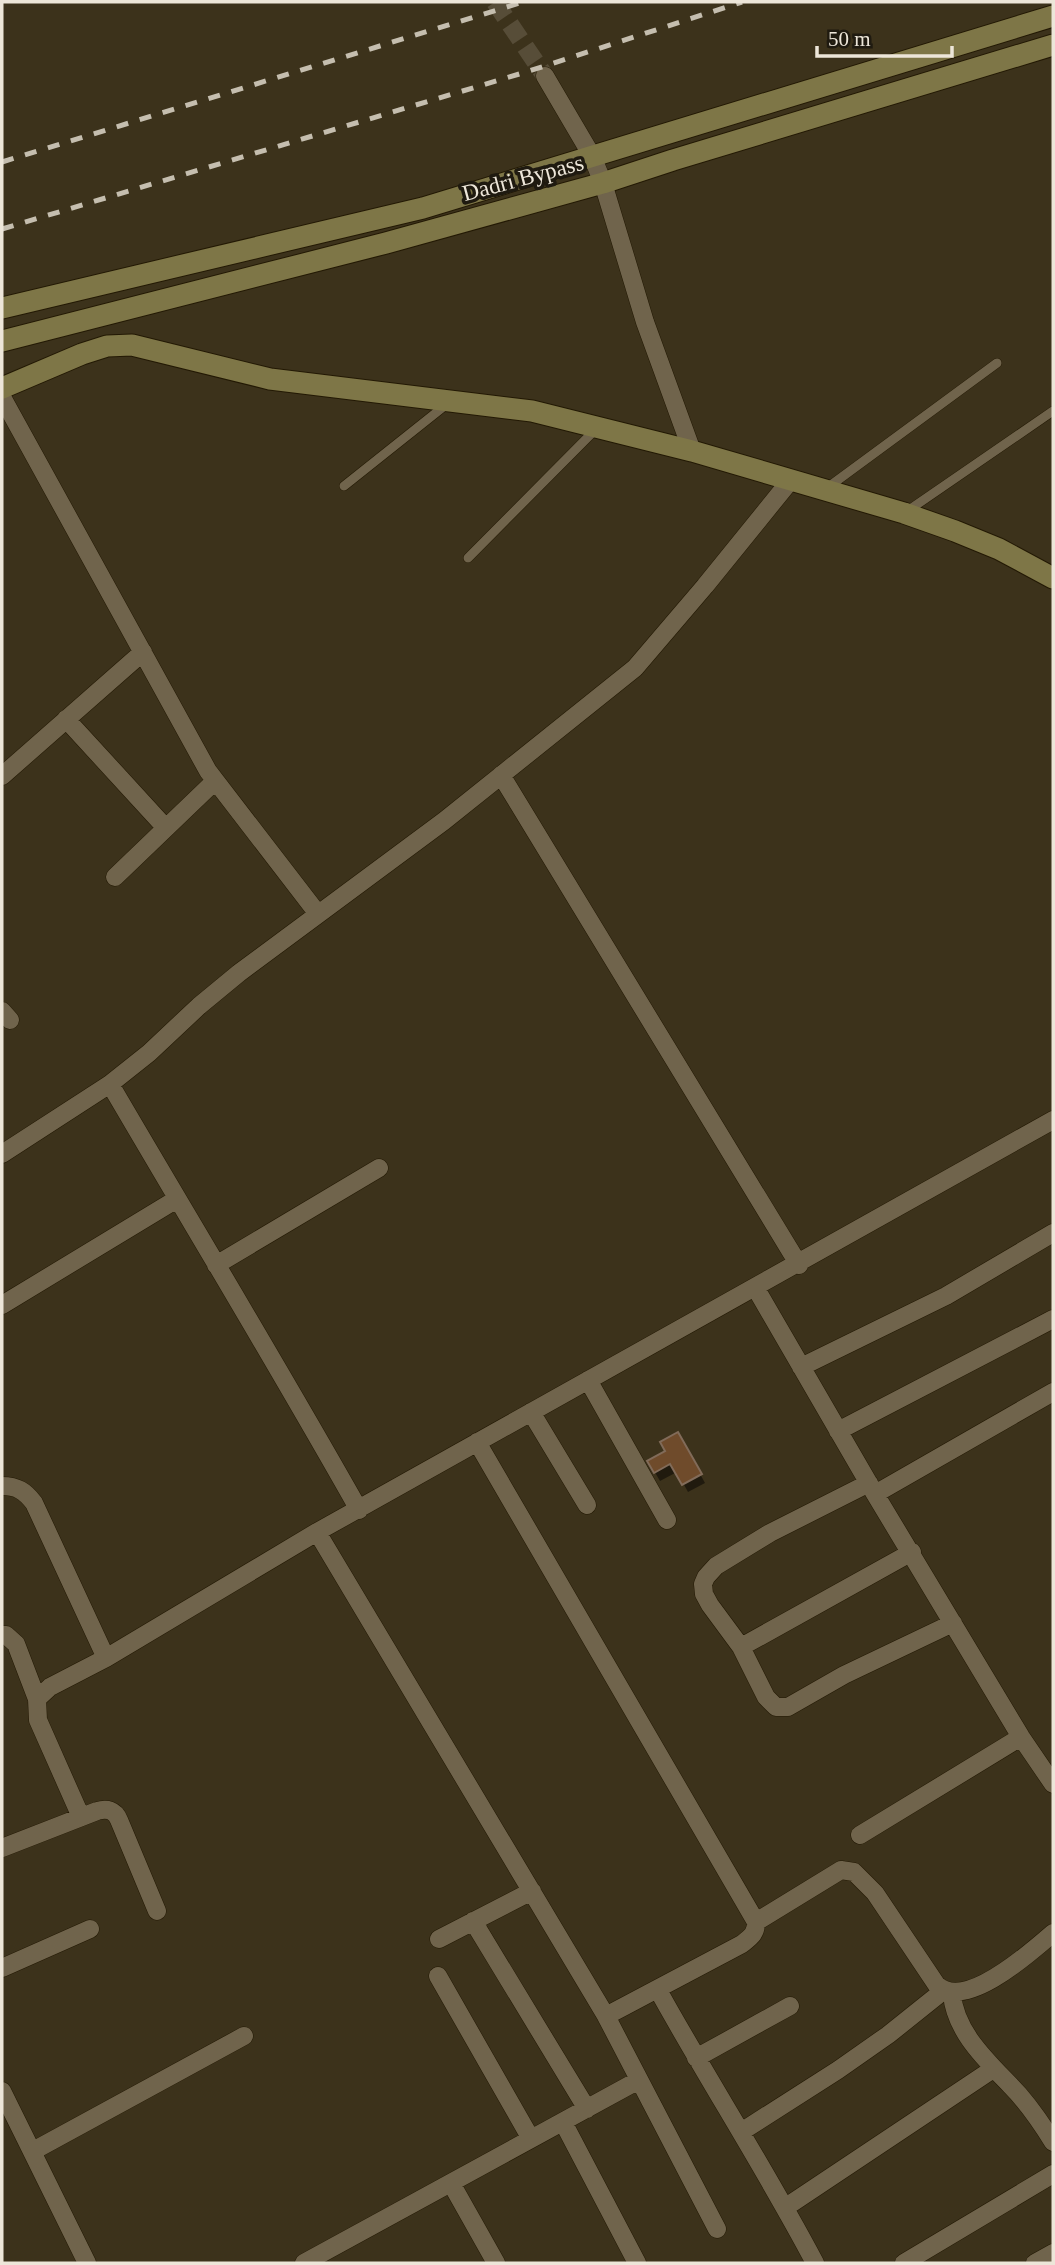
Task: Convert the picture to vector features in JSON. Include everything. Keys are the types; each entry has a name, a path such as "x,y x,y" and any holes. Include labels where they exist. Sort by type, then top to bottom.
{"main road":[{"name":"Dadri Bypass","path":"2,308 423,208 1053,16"},
{"name":"Dadri Bypass","path":"2,341 386,243 603,183 1053,45"},
{"path":"2,388 82,354 107,346 132,345 270,379 532,411 692,451 904,513 999,550 1053,578"}],"street":[{"path":"545,76 592,156 603,183 645,322 692,451"},
{"path":"2,397 215,780 318,914"},
{"path":"2,1154 110,1084 149,1053 199,1006 444,821 635,668 790,481"},
{"path":"2,776 143,652"},
{"path":"66,719 165,827"},
{"path":"501,775 799,1265"},
{"path":"115,877 215,780"},
{"path":"110,1084 277,1364 359,1510"},
{"path":"37,1699 50,1687 106,1658 317,1532 799,1265 979,1160 1052,1124"},
{"path":"216,1265 379,1168"},
{"path":"2,1305 177,1199"},
{"path":"801,1367 946,1296 1053,1233"},
{"path":"755,1287 872,1489 1021,1737 1053,1784"},
{"path":"838,1431 1053,1319"},
{"path":"588,1380 667,1520"},
{"path":"953,1623 844,1675 782,1709 766,1697 741,1647 704,1594 703,1584 716,1566 770,1533 872,1489 1053,1392"},
{"path":"531,1412 586,1505"},
{"path":"478,1441 756,1922 756,1931 751,1938 606,2016"},
{"path":"2,1486 13,1486 27,1493 34,1503 106,1658"},
{"path":"317,1532 606,2016 716,2229"},
{"path":"741,1647 912,1552"},
{"path":"2,1635 6,1635 16,1644 37,1699 38,1720 81,1817"},
{"path":"860,1835 1021,1737"},
{"path":"2,1848 104,1809 116,1814 157,1911"},
{"path":"756,1922 842,1870 854,1872 876,1893 947,1992 957,2016 993,2069 1034,2112 1053,2142"},
{"path":"439,1939 532,1891"},
{"path":"473,1922 587,2109"},
{"path":"2,1968 90,1929"},
{"path":"741,2132 838,2070 947,1992 985,1984 1053,1933"},
{"path":"438,1976 531,2139"},
{"path":"658,1990 786,2207 812,2262"},
{"path":"696,2057 790,2006"},
{"path":"33,2151 244,2036"},
{"path":"786,2207 993,2069"},
{"path":"304,2263 639,2080"},
{"path":"2,2091 87,2263"},
{"path":"563,2122 637,2263"},
{"path":"904,2263 1053,2174"},
{"path":"451,2183 496,2263"},
{"path":"1035,2263 1053,2253"}],"lane":[{"path":"824,490 997,363"},
{"path":"344,486 452,401"},
{"path":"904,513 1053,411"},
{"path":"468,558 597,427"}],"building":[{"path":"678,1432 702,1474 682,1485 670,1464 654,1473 647,1461 665,1451 660,1442"}],"tunnel":[{"path":"495,2 545,76"}],"railway":[{"path":"2,162 523,2"},
{"path":"2,229 526,72 742,2"}]}
